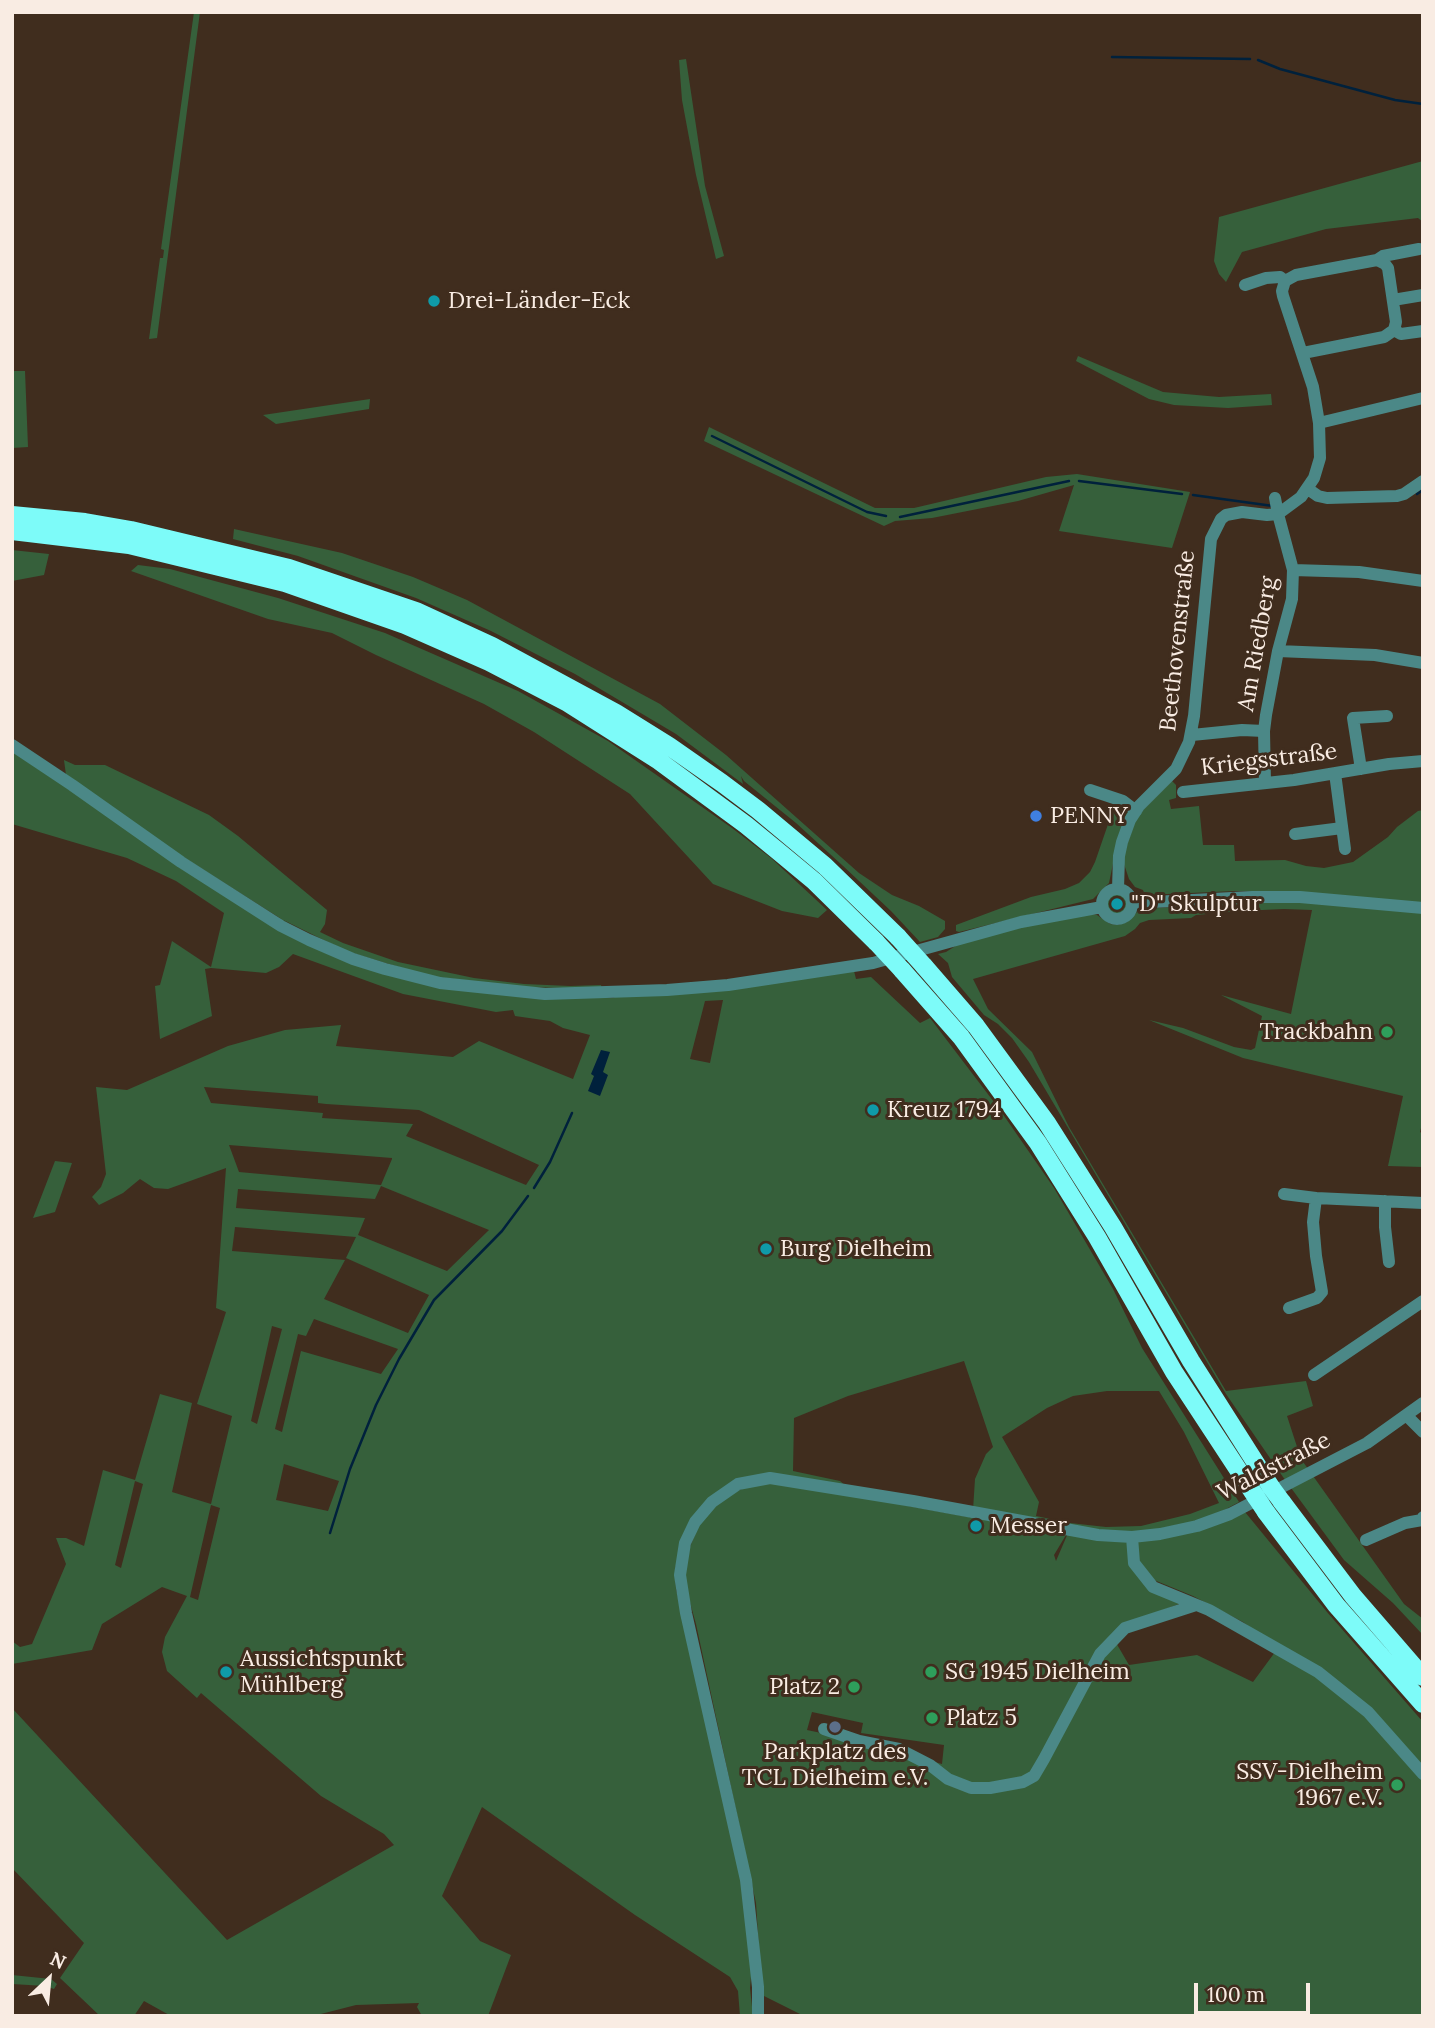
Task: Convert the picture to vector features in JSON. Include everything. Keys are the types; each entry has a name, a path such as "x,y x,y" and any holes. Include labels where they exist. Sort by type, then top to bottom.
{"highway":[{"path":"12,515 85,522 131,530 289,568 416,611 480,640 616,713 669,746 758,810 825,866 898,937 976,1026 1047,1123 1113,1227 1269,1499 1336,1605 1423,1704"},
{"path":"12,531 129,545 285,583 405,625 489,662 566,702 670,768 738,818 814,881 902,970 961,1037 1038,1143 1097,1237 1174,1372 1269,1499 1423,1677"}],"street":[{"path":"1279,514 1308,489 1318,467 1319,422 1313,387 1283,296 1285,281 1296,275 1419,249"},
{"path":"1303,352 1384,337 1394,330 1396,322 1388,268 1377,260"},
{"path":"1245,285 1266,278 1280,277 1285,281"},
{"path":"1393,300 1423,295"},
{"path":"1394,330 1401,334 1423,331"},
{"path":"1319,422 1423,398"},
{"path":"1308,489 1327,498 1398,496 1423,481"},
{"name":"Am Riedberg","path":"1265,783 1264,731 1278,651 1292,599 1293,570 1275,498"},
{"name":"Beethovenstraße","path":"1118,889 1122,842 1136,811 1176,769 1192,735 1209,552 1216,526 1221,519 1233,513 1279,514"},
{"path":"1293,570 1359,572 1423,581"},
{"path":"1278,651 1384,656 1423,663"},
{"name":"Kriegsstraße","path":"1361,769 1353,718 1387,716"},
{"path":"1192,735 1242,730 1264,731"},
{"path":"12,745 181,862 281,926 353,959 440,983 545,994 728,985 873,963 1021,922 1102,908"},
{"name":"Kriegsstraße","path":"1183,792 1423,761"},
{"path":"1335,773 1345,849"},
{"path":"1090,790 1123,801 1136,811"},
{"path":"1295,834 1342,828"},
{"path":"1118,889 1126,892 1132,903 1130,913 1116,920 1107,916 1102,908 1105,894 1118,889"},
{"path":"1132,903 1300,897 1423,908"},
{"path":"1284,1194 1423,1203"},
{"path":"1289,1308 1317,1298 1322,1292 1313,1222 1316,1198"},
{"path":"1385,1201 1389,1262"},
{"path":"1314,1375 1423,1301"},
{"name":"Waldstraße","path":"758,2016 758,1987 746,1880 686,1613 680,1575 685,1543 702,1513 723,1493 738,1484 770,1478 913,1501 1065,1530 1132,1537 1177,1531 1230,1514 1367,1443 1423,1403"},
{"path":"1407,1416 1423,1432"},
{"path":"1366,1540 1405,1523 1422,1520 1423,1517"},
{"path":"1132,1537 1134,1563 1153,1587 1209,1610 1318,1672 1368,1712 1423,1774"},
{"path":"824,1729 859,1741 899,1749 930,1765 948,1779 971,1788 990,1788 1023,1782 1034,1776 1100,1654 1125,1628 1196,1605"}],"green space":[{"path":"194,12 200,12 157,338 149,339 160,258 163,258 164,250 161,249"},
{"path":"686,59 705,186 724,256 716,259 682,100 679,60"},
{"path":"1423,161 1423,222 1418,218 1326,229 1242,252 1226,282 1219,274 1214,261 1219,217"},
{"path":"1078,356 1163,392 1219,397 1271,394 1272,405 1228,408 1174,405 1149,399 1076,361"},
{"path":"12,371 25,371 28,447 12,448"},
{"path":"370,399 369,409 276,424 263,415"},
{"path":"709,427 875,508 914,508 1046,477 1077,474 1190,492 1172,548 1059,531 1074,485 1018,501 932,518 895,521 884,526 704,441"},
{"path":"234,529 342,553 413,577 467,600 660,704 726,755 859,873 892,895 945,921 945,929 938,937 920,942 842,865 741,776 743,784 676,734 575,674 491,631 416,598 298,556 233,539"},
{"path":"12,550 49,554 44,575 12,581"},
{"path":"138,565 170,569 278,598 385,633 518,691 608,741 732,828 771,858 827,910 818,918 782,911 713,884 630,794 534,732 484,704 332,633 268,619 131,571"},
{"path":"12,749 348,961 517,996 613,998 854,971 856,979 871,977 920,1023 930,1018 1000,1110 1054,1188 1113,1289 1142,1348 1239,1502 1213,1516 1162,1531 1112,1533 973,1510 975,1479 986,1454 993,1447 964,1361 848,1396 794,1418 793,1471 840,1481 846,1486 776,1475 703,1505 675,1568 676,1589 739,1862 752,1965 750,1988 753,2016 740,2016 738,1991 730,1977 635,1915 482,1807 442,1896 480,1941 511,1955 488,2016 422,2016 417,2007 419,2003 356,2005 313,2016 171,2016 144,2001 134,2016 100,2016 60,1978 84,1943 12,1868 12,1708 227,1940 394,1845 384,1834 321,1796 201,1693 197,1698 167,1671 162,1652 165,1637 187,1596 162,1587 102,1624 92,1650 12,1664 12,1641 20,1647 32,1644 66,1564 56,1538 66,1538 84,1546 103,1470 135,1480 160,1394 192,1403 172,1492 211,1504 232,1416 197,1404 226,1312 216,1308 226,1168 168,1189 154,1188 140,1179 123,1193 99,1205 92,1197 101,1187 106,1174 96,1087 127,1090 228,1046 285,1030 341,1025 336,1046 453,1057 479,1041 573,1079 590,1035 563,1028 550,1021 515,1016 513,1010 496,1012 403,994 293,954 279,967 266,973 205,969 212,1016 160,1039 155,986 160,985 172,941 211,967 224,913 176,881 127,858 12,824","holes":["723,1000 710,1063 690,1059 705,1001","204,1087 318,1096 318,1103 326,1104 419,1110 539,1165 526,1185 406,1136 413,1124 322,1118 323,1113 211,1103","229,1145 392,1158 381,1185 239,1172","381,1186 489,1230 447,1271 358,1235 365,1218 236,1208 238,1189 375,1199","235,1227 356,1237 346,1258 429,1295 408,1333 324,1299 345,1260 232,1251","314,1319 398,1349 381,1374 301,1351 282,1432 275,1429 298,1334 306,1336","272,1326 282,1329 257,1424 251,1421","1107,1391 1159,1391 1184,1432 1219,1503 1190,1514 1141,1526 1106,1527 1036,1516 1039,1502 1002,1437 1047,1408 1073,1396","284,1464 339,1481 328,1511 276,1500","135,1481 143,1484 121,1568 115,1565","211,1505 220,1508 198,1600 190,1597"]},
{"path":"64,760 75,765 105,765 209,815 327,910 325,924 320,932 343,943 398,962 474,978 524,984 601,985 602,989 522,987 429,976 346,951 265,911 198,868 66,775"},
{"path":"1172,781 1176,785 1176,798 1169,800 1171,809 1199,806 1203,845 1234,845 1235,861 1285,860 1324,868 1353,862 1418,811 1423,810 1423,904 1292,892 1235,891 1145,895 1143,890 1135,887 1129,879 1124,864 1125,850 1136,819"},
{"path":"1115,804 1128,809 1127,818 1109,883 1093,899 956,931 956,925 1031,897 1079,883 1095,862"},
{"path":"1117,893 1125,896 1128,904 1125,912 1117,915 1109,912 1106,904 1109,896"},
{"path":"1275,900 1423,911 1423,1120 1420,1132 1423,1134 1423,1167 1388,1166 1403,1096 1243,1058 1149,1020 1183,1028 1234,1047 1251,1050 1255,1048 1262,1016 1221,995 1291,1014 1312,910 1240,911 1196,915 1191,918 1149,920 1140,923 1125,936 973,979 988,1009 1032,1052 1069,1127 1226,1391 1306,1381 1313,1406 1287,1416 1301,1459 1404,1604 1423,1619 1423,1635 1393,1603 1344,1560 1283,1477 1226,1394 1029,1062 1012,1038 984,1015 952,977 948,963 938,954 960,943 1062,917 1091,914 1118,925 1127,922 1144,909"},
{"path":"55,1161 72,1163 55,1212 33,1218"},
{"path":"762,1483 784,1483 1066,1535 1054,1555 1056,1561 1068,1533 1101,1540 1245,1512 1327,1612 1423,1722 1423,2016 804,2016 762,1995 756,1903 686,1588 686,1566 699,1525 713,1507 737,1489","holes":["1139,1561 1154,1580 1193,1596 1243,1622 1278,1648 1253,1682 1197,1655 1129,1665 1115,1641 1119,1627 1184,1602 1140,1578","812,1712 863,1723 861,1733 944,1745 942,1764 807,1730"]},
{"path":"12,1975 51,1979 57,1984 54,1989 12,1984"}],"water":[{"path":"601,1050 610,1052 603,1072 608,1075 600,1096 588,1091 594,1076 591,1074"}],"waterway":[{"path":"1112,57 1250,59"},
{"path":"1258,60 1280,69 1395,100 1423,104"},
{"path":"712,436 867,512 886,516"},
{"path":"900,517 1069,481"},
{"path":"1079,481 1182,494"},
{"path":"1417,494 1423,490"},
{"path":"1193,495 1273,506"},
{"path":"534,1188 550,1162 572,1113"},
{"path":"330,1533 350,1469 376,1405 399,1359 434,1300 502,1231 528,1196"}],"place":[{"name":"Drei-Länder-Eck","path":"434,301"},
{"name":"PENNY","path":"1036,816"},
{"name":"\"D\" Skulptur","path":"1117,904"},
{"name":"Trackbahn","path":"1387,1032"},
{"name":"Kreuz 1794","path":"873,1110"},
{"name":"Burg Dielheim","path":"766,1249"},
{"name":"Messer","path":"976,1526"},
{"name":"Aussichtspunkt Mühlberg","path":"226,1672"},
{"name":"SG 1945 Dielheim","path":"931,1672"},
{"name":"Platz 2","path":"854,1687"},
{"name":"Platz 5","path":"932,1718"},
{"name":"Parkplatz des TCL Dielheim e.V.","path":"835,1727"},
{"name":"SSV-Dielheim 1967 e.V.","path":"1397,1785"}]}
